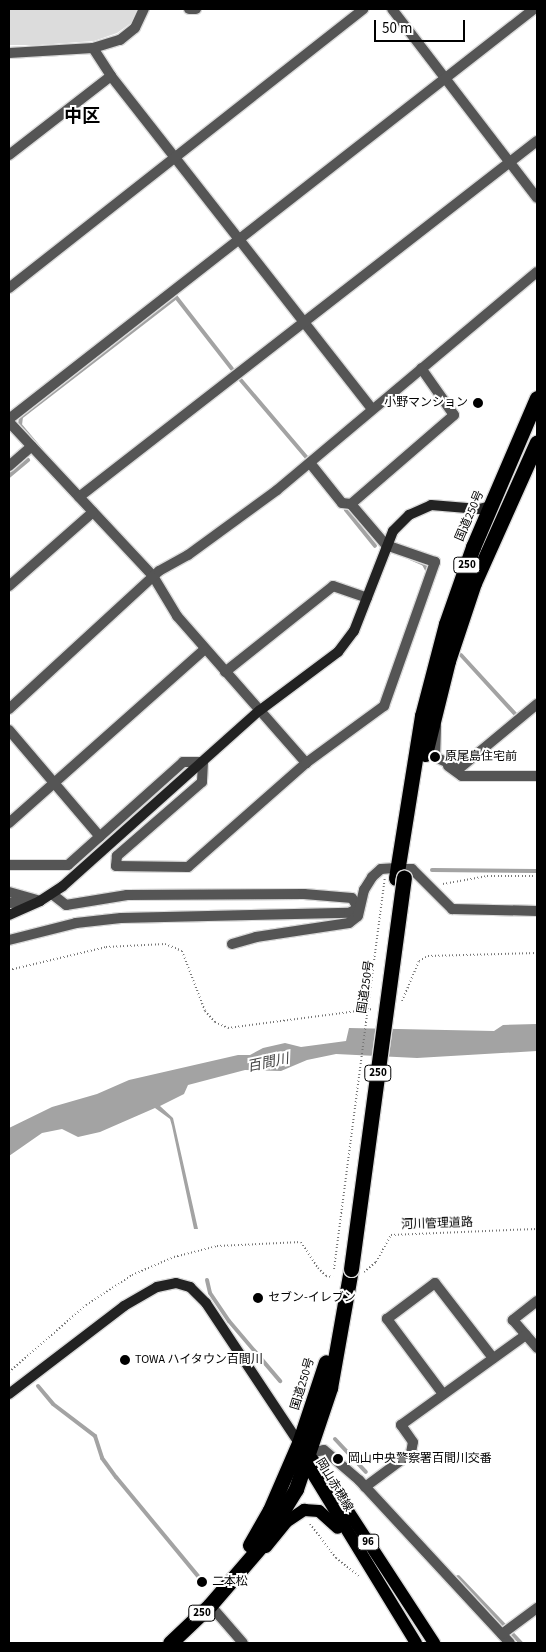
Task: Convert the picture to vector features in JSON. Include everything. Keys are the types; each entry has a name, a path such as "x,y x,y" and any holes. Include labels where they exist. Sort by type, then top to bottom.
{"highway":[{"name":"国道250号","path":"170,1643 210,1605 260,1546 296,1489 304,1454 330,1388 412,770 431,679 461,581 537,398"},
{"name":"国道250号","path":"398,874 433,718 474,584 537,442"},
{"name":"国道250号","path":"231,1580 304,1454"}],"main road":[{"name":"岡山赤穂線","path":"304,1454 369,1568 416,1643"},
{"name":"岡山赤穂線","path":"304,1454 434,1643"},
{"path":"231,1580 259,1556 286,1522 304,1510 319,1511 334,1522 369,1568"}],"street":[{"path":"9,53 93,48 128,35 135,28 144,9"},
{"path":"189,9 196,9"},
{"path":"9,288 363,9"},
{"path":"392,9 537,198"},
{"path":"306,763 259,712 177,616 153,576 9,420 239,238 534,9"},
{"path":"93,48 111,76 372,409"},
{"path":"9,154 111,76"},
{"path":"79,496 537,141"},
{"path":"9,710 153,576 188,555 310,463 537,272"},
{"path":"351,504 454,415 421,368"},
{"path":"9,466 32,446"},
{"path":"203,762 202,782 118,856 116,866 188,867 306,763 384,706 435,562 386,545 351,504 342,502 310,463"},
{"path":"9,915 52,894 259,712 338,652 354,631 393,531 409,515 431,505 479,509 491,506"},
{"path":"9,586 93,512"},
{"path":"225,672 333,586 367,598"},
{"path":"9,823 205,648"},
{"path":"435,757 460,768 537,704"},
{"path":"433,718 437,729 435,757"},
{"path":"9,730 100,836"},
{"path":"435,757 462,776 537,776"},
{"path":"9,865 68,865 183,762 203,762"},
{"path":"232,944 256,937 349,923 358,916 358,908 372,877 382,869 398,874 412,869 452,909 537,911"},
{"path":"9,892 40,901"},
{"path":"52,894 66,905 127,895 304,894 352,898 358,908"},
{"path":"9,903 40,901"},
{"path":"9,940 76,923 121,918 349,913 358,908"},
{"path":"9,1394 124,1306 157,1287 176,1283 190,1287 206,1303 304,1454 324,1450 365,1487 506,1631 510,1643"},
{"path":"443,1394 387,1319 435,1283 493,1358"},
{"path":"537,1301 514,1320 537,1348"},
{"path":"365,1487 411,1453 413,1442 401,1425 526,1335"},
{"path":"210,1605 243,1643"},
{"path":"506,1631 537,1608"}],"path":[{"path":"346,1270 398,874"},
{"path":"430,886 487,876 537,876"},
{"path":"9,970 106,947 165,944 182,951 205,1011 215,1022 228,1028 376,1008"},
{"path":"393,1003 402,1001 420,961 428,956 537,953"},
{"name":"河川管理道路","path":"346,1270 364,1272 376,1262 391,1235 537,1229"},
{"path":"306,1518 336,1558 363,1580"}],"shaded area":[{"path":"9,9 137,9 131,23 117,33 94,41 9,45"}],"water":[{"name":"百間川","path":"537,1024 537,1051 417,1058 336,1054 307,1060 281,1071 245,1070 188,1085 184,1094 160,1106 173,1118 198,1229 194,1229 170,1119 155,1108 100,1132 78,1137 62,1129 42,1133 9,1156 9,1128 52,1107 97,1094 129,1080 238,1055 250,1055 263,1048 285,1043 301,1047 346,1041 349,1028 494,1031 503,1025"}],"waterway":[{"path":"41,450 20,425 21,417 176,297 232,369"},
{"path":"239,378 308,459"},
{"path":"9,476 28,460"},
{"path":"346,510 375,546"},
{"path":"410,558 424,564 428,572"},
{"path":"461,655 516,715"},
{"path":"432,870 537,871"},
{"path":"207,1280 210,1293 229,1321 280,1381"},
{"path":"38,1386 53,1404 95,1436 102,1458 198,1576"},
{"path":"335,1439 366,1472"},
{"path":"458,1577 521,1643"}],"place":[{"name":"小野マンション","path":"478,403"},
{"name":"原尾島住宅前","path":"435,757"},
{"name":"セブン-イレブン","path":"258,1298"},
{"name":"TOWA ハイタウン百間川","path":"125,1360"},
{"name":"岡山中央警察署百間川交番","path":"338,1459"},
{"name":"二本松","path":"202,1582"}],"district":[{"name":"中区","path":"82,117"}]}
